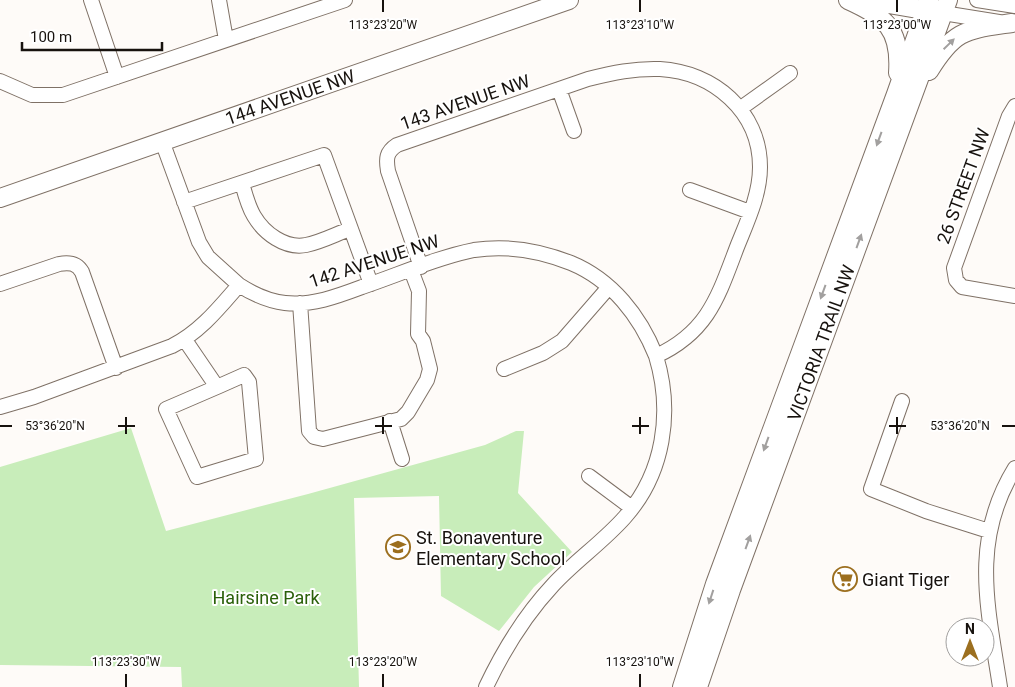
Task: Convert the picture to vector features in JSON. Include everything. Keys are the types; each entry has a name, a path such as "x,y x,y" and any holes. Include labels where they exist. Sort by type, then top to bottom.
{"main road":[{"name":"144 AVENUE NW","path":"4,195 569,0"},
{"path":"848,0 870,10 883,19 892,30 899,56 904,96"},
{"path":"865,0 945,6"},
{"name":"VICTORIA TRAIL NW","path":"698,687 730,590 904,96 927,5"},
{"name":"VICTORIA TRAIL NW","path":"682,687 715,584 904,96 945,6"},
{"path":"904,96 951,41 969,30 1013,24"}],"street":[{"path":"91,0 117,77"},
{"path":"219,0 226,40"},
{"path":"0,81 32,95 63,95 345,0"},
{"path":"977,0 1015,6"},
{"path":"945,6 1013,24"},
{"name":"143 AVENUE NW","path":"416,268 388,171 387,156 396,145 588,79 621,72 649,69 673,71 695,76 725,93 741,108"},
{"path":"656,356 675,347 685,339 705,319 711,310 722,286 758,189 759,156 754,134 741,108 790,73"},
{"path":"559,89 574,131"},
{"name":"26 STREET NW","path":"1015,106 1009,116 955,264 956,280 962,287 1015,296"},
{"name":"142 AVENUE NW","path":"162,141 196,236 203,250 216,266 239,285 261,297 285,303 300,303 332,298 416,268 475,250 502,248 544,254 586,270 610,287 637,318 656,356 662,375 664,397 662,439 648,483 632,508 618,524 547,593 519,628 504,650 486,687"},
{"path":"184,202 324,155 371,284"},
{"path":"242,183 253,215 260,226 284,243 305,245 350,230"},
{"path":"690,190 750,212"},
{"path":"0,284 59,264 74,264 82,272 116,368"},
{"path":"300,303 309,431 314,437 323,439 401,419 408,412 427,380 430,369 422,341 418,334 419,291 416,268"},
{"path":"0,407 116,368 185,340 204,324 239,285"},
{"path":"504,369 543,352 562,341 610,287"},
{"path":"185,340 217,387"},
{"path":"244,375 249,382 256,459 197,477 166,410 217,387 244,375"},
{"path":"902,401 871,489 926,511 989,531"},
{"path":"390,422 402,459"},
{"path":"1000,687 986,594 985,566 989,531 999,501 1015,468"},
{"path":"589,476 632,508"}],"green space":[{"name":"Hairsine Park","path":"131,428 166,531 485,445 516,431 524,431 518,493 572,552 534,587 499,631 441,596 439,496 354,498 359,687 182,687 181,667 0,665 0,467"}],"place":[{"name":"St. Bonaventure Elementary School","path":"398,547"},
{"name":"Giant Tiger","path":"845,579"}]}
